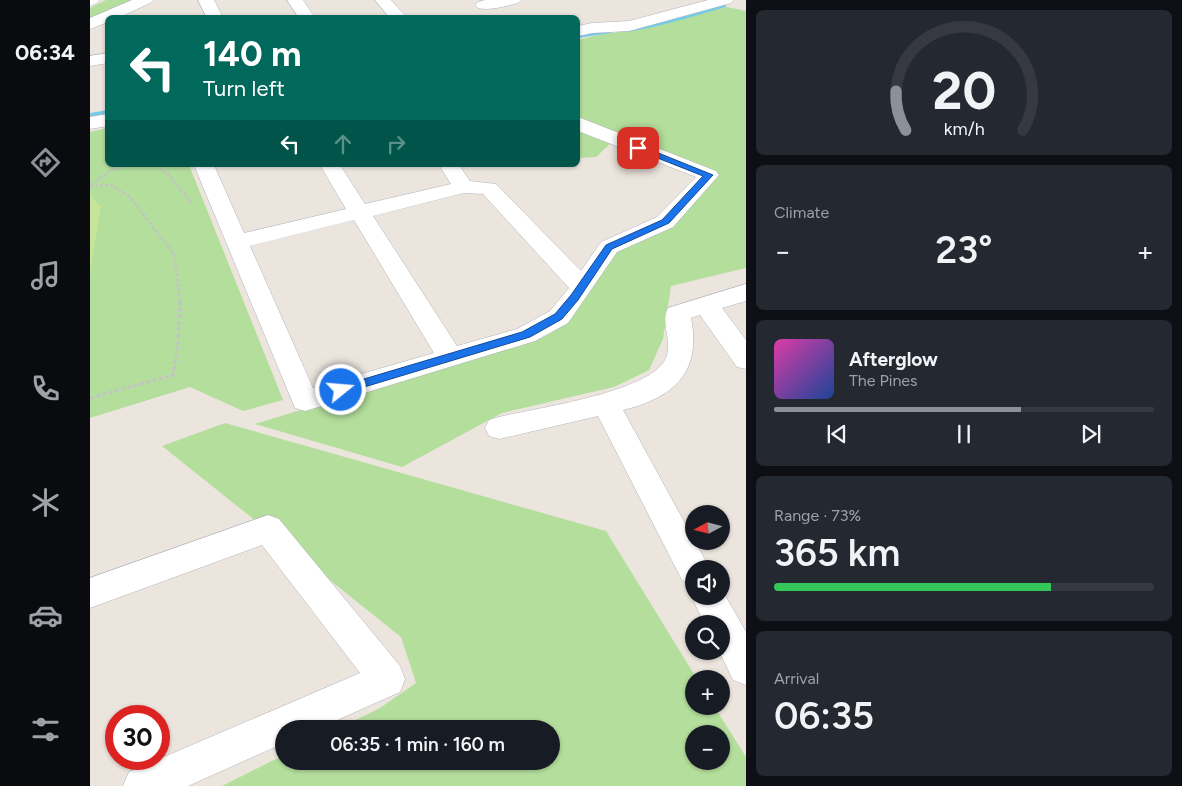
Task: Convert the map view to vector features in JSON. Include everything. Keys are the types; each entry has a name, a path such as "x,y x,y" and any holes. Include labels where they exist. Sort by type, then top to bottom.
{"street":[{"path":"111,15 145,0"},
{"path":"206,0 214,15"},
{"path":"295,0 305,15"},
{"path":"384,0 396,15"},
{"path":"480,2 512,0"},
{"path":"580,31 629,26 726,0"},
{"path":"480,2 494,15"},
{"path":"90,24 105,17"},
{"path":"90,61 105,58"},
{"path":"90,109 105,106"},
{"path":"90,123 105,120"},
{"path":"205,167 305,401 526,335 559,316 582,287 609,247 665,222 709,175 584,128 580,125"},
{"path":"331,167 450,357"},
{"path":"450,167 464,188"},
{"path":"237,242 464,188 489,188 582,287"},
{"path":"499,428 628,398 648,390 662,381 674,369 682,354 682,336 677,314 746,292"},
{"path":"706,305 746,360"},
{"path":"605,403 689,560"},
{"path":"90,594 268,529 387,679 143,786"},
{"path":"713,605 746,668"}],"path":[{"path":"90,186 111,170 121,167"},
{"path":"90,186 111,185 130,197 174,254 180,298 178,343 173,375 90,398"}],"green space":[{"path":"106,0 139,0 114,7 90,23 90,8"},
{"path":"727,7 746,11 746,268 671,286 663,339 649,370 614,387 502,413 402,467 255,424 530,340 615,249 717,174 586,126 580,122 580,40 602,34 639,30"},
{"path":"580,127 613,141 596,157 580,158"},
{"path":"105,128 105,167 190,167 283,400 243,411 190,387 90,418 90,132"},
{"path":"90,195 101,207 90,273"},
{"path":"225,423 606,531 691,670 685,670 685,715 720,715 726,725 685,725 685,770 730,770 730,732 746,757 746,786 222,786 275,760 275,770 560,770 560,720 355,720 380,708 416,683 401,637 162,446"}],"waterway":[{"path":"622,31 637,29 724,6"},
{"path":"580,37 609,32"},
{"path":"90,115 105,112"}],"route":[{"path":"341,390 526,335 559,316 575,298 609,247 665,222 709,175 638,148"}]}
